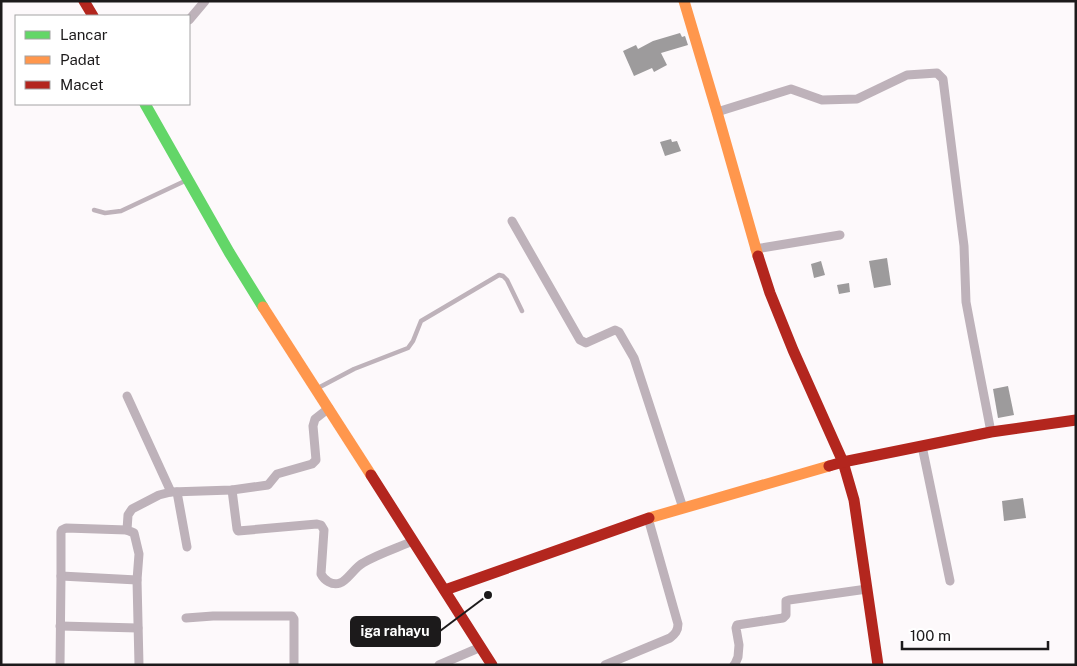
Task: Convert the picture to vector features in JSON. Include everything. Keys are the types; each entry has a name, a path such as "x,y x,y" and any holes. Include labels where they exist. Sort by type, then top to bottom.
{"street":[{"path":"84,1 92,15"},
{"path":"190,19 205,1"},
{"path":"684,1 755,249 770,293 793,350 844,462 854,500 878,665"},
{"path":"717,112 791,89 822,100 857,99 907,75 937,73 943,79 964,246 966,302 991,432"},
{"path":"147,105 234,259 492,665"},
{"path":"512,221 580,340 586,343 614,330 619,332 634,358 683,508"},
{"path":"755,249 840,234"},
{"path":"127,396 174,492 186,547"},
{"path":"127,530 128,515 132,508 159,495 174,492 232,490 268,485 277,474 312,464 316,460 313,426 315,419 329,408"},
{"path":"445,590 648,518 844,462 991,432 1076,420"},
{"path":"922,446 950,581"},
{"path":"232,490 237,529 239,531 317,524 322,526 324,530 321,574 324,579 333,584 343,582 363,562 413,541"},
{"path":"605,665 670,638 678,630 678,624 648,518"},
{"path":"60,665 60,534 66,528 127,530 134,534 139,554 137,580 139,665"},
{"path":"61,576 137,580"},
{"path":"735,665 739,646 737,625 783,618 786,615 786,601 789,600 867,589"},
{"path":"186,618 292,616 294,619 294,665"},
{"path":"60,626 138,628"},
{"path":"439,665 481,647"}],"lane":[{"path":"94,210 105,213 122,211 189,180"},
{"path":"316,389 354,370 408,348 421,321 499,276 503,276 507,280 522,312"}],"building":[{"path":"680,33 682,37 685,36 688,45 661,53 667,65 654,72 652,68 634,76 623,51 636,45 638,49 653,41"},
{"path":"671,139 672,142 677,141 681,151 665,156 660,142"},
{"path":"887,258 891,285 874,288 869,261"},
{"path":"821,261 825,275 814,278 811,264"},
{"path":"849,283 850,292 839,294 837,285"},
{"path":"1008,386 1014,415 998,418 993,389"},
{"path":"1023,498 1026,518 1004,521 1002,501"}],"traffic: fast":[{"path":"146,105 229,252 263,307"}],"traffic: slow":[{"path":"684,1 758,256"},
{"path":"263,307 371,475"},
{"path":"649,518 829,466"}],"traffic: jam":[{"path":"84,1 92,15"},
{"path":"758,256 770,293 793,350 843,462 854,500 878,665"},
{"path":"829,466 991,432 1076,420"},
{"path":"371,475 492,665"},
{"path":"445,590 649,518"}],"place":[{"name":"iga rahayu","path":"488,595"}]}
